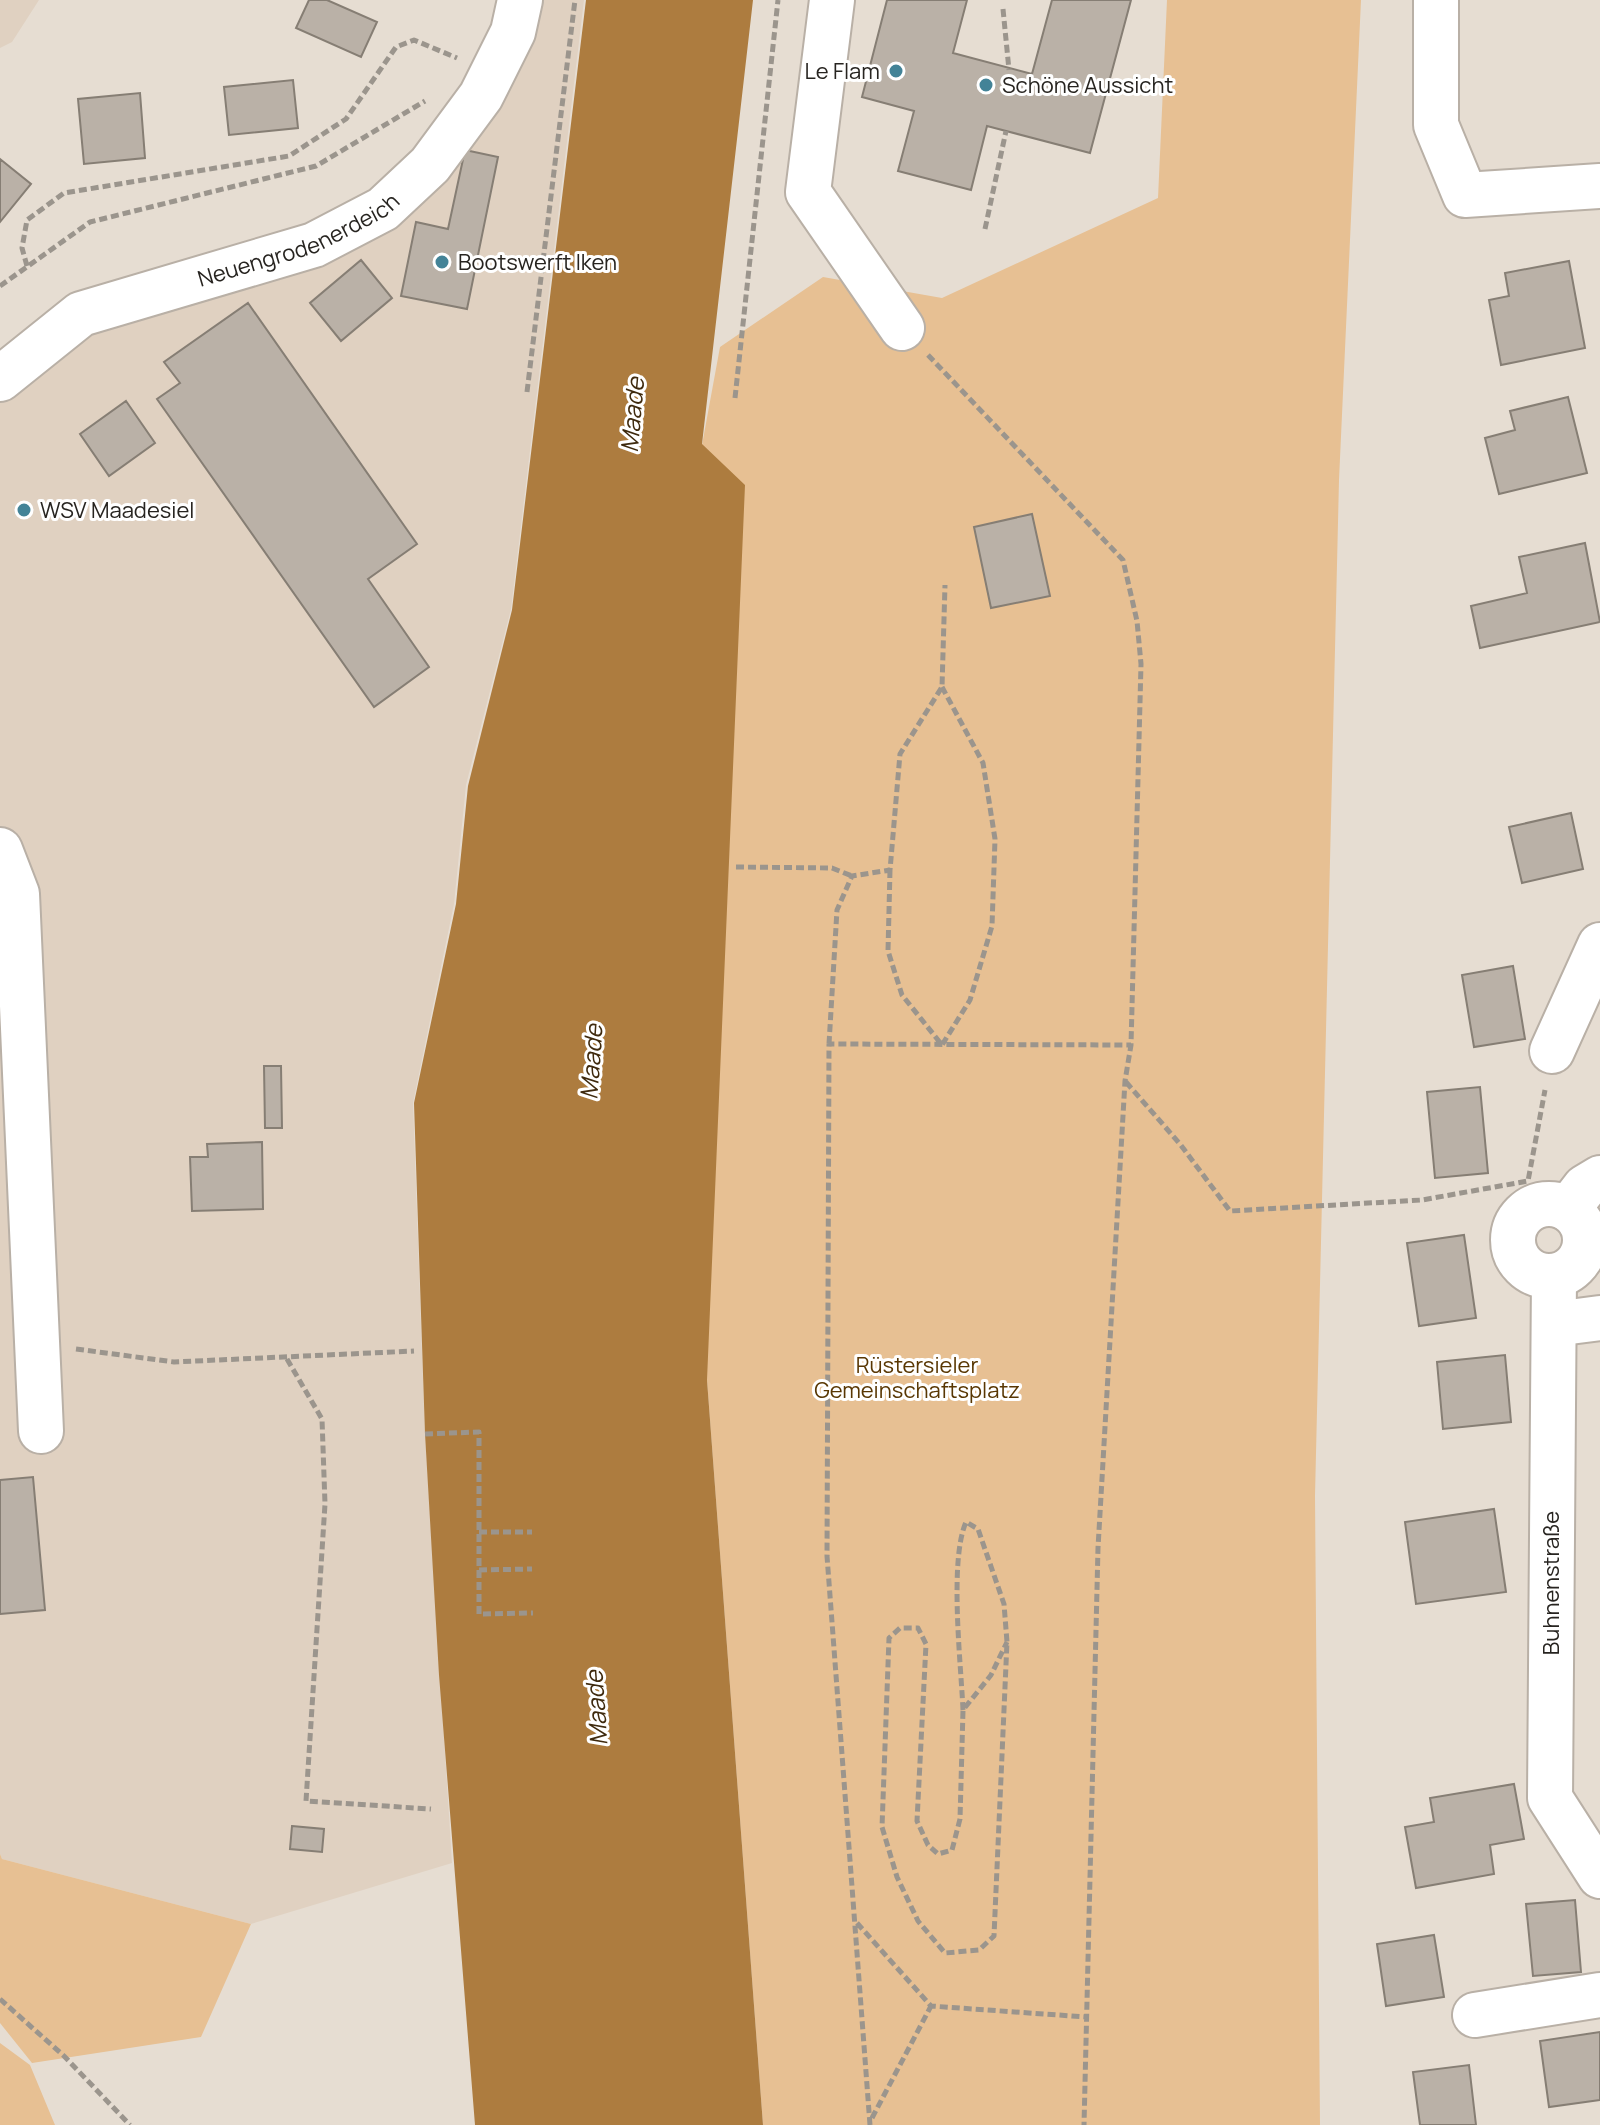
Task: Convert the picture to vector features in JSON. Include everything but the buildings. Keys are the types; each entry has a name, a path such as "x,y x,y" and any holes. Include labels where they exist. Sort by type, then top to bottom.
{"street":[{"path":"832,0 808,192 902,328"},
{"path":"1436,0 1436,125 1465,195 1600,186"},
{"name":"Neuengrodenerdeich","path":"0,379 81,314 314,245 383,209 430,165 481,96 513,32 519,6"},
{"path":"0,850 17,894 41,1431"},
{"path":"1552,1051 1600,945"},
{"path":"1568,1209 1585,1187 1600,1178"},
{"path":"1552,1204 1568,1209 1583,1226 1584,1251 1568,1271 1554,1276 1539,1275 1525,1267 1514,1246 1515,1230 1521,1217 1535,1206 1552,1204"},
{"name":"Buhnenstraße","path":"1554,1276 1550,1798 1600,1876"},
{"path":"1554,1324 1600,1318"},
{"path":"1475,2015 1600,1995"}],"path":[{"path":"527,392 575,0"},
{"path":"735,398 778,0"},
{"path":"1003,9 1009,70"},
{"path":"27,266 22,248 27,220 64,193 289,156 346,119 396,47 414,40 461,60"},
{"path":"0,286 90,222 316,166 400,119 433,96"},
{"path":"985,229 1006,131"},
{"path":"902,328 1123,560 1137,621 1141,664 1131,1045 1125,1081 1098,1548 1084,2125"},
{"path":"942,1045 970,1000 992,926 995,839 983,763 942,687 945,585"},
{"path":"942,687 900,754 890,870 888,951 902,995 942,1045"},
{"path":"736,867 832,868 852,876 890,870"},
{"path":"852,876 837,910 829,1044 827,1556 870,2123"},
{"path":"829,1044 1131,1045"},
{"path":"1125,1081 1180,1144 1230,1211 1422,1200 1528,1181 1552,1051"},
{"path":"37,1344 174,1362 414,1351"},
{"path":"287,1359 322,1419 325,1504 306,1801 431,1809"},
{"path":"425,1434 479,1432 479,1614 533,1613"},
{"path":"966,1522 978,1529 991,1562 1004,1604 1007,1642 994,1936 979,1950 945,1953 918,1921 897,1877 882,1827 889,1638 900,1628 918,1628 926,1644 917,1821 928,1845 938,1854 952,1850 960,1819 963,1710 958,1564 961,1534 966,1522"},
{"path":"479,1532 532,1532"},
{"path":"479,1570 532,1569"},
{"path":"963,1710 991,1675 1007,1642"},
{"path":"856,1922 931,2006 1086,2017"},
{"path":"0,1999 64,2056 130,2125"},
{"path":"870,2123 931,2006"}],"shaded area":[{"path":"0,0 39,0 12,42 0,48"},
{"path":"544,0 584,0 511,609 466,785 454,904 413,1103 425,1434 452,1863 251,1924 2,1859 0,1854 0,383 82,317 384,212 518,20"}],"green space":[{"name":"Rüstersieler Gemeinschaftsplatz","path":"1167,0 1361,0 1339,480 1315,1496 1320,2125 763,2125 707,1380 702,445 720,347 823,277 942,298 1158,198"},
{"path":"0,1854 2,1859 251,1924 201,2037 32,2063 0,2023"},
{"path":"0,2043 30,2065 55,2125 0,2125"}],"water":[{"name":"Maade","path":"586,0 753,0 702,444 745,485 707,1380 763,2125 475,2125 439,1675 425,1434 414,1103 456,904 468,786 512,610"}],"place":[{"name":"Le Flam","path":"896,71"},
{"name":"Schöne Aussicht","path":"986,85"},
{"name":"Bootswerft Iken","path":"442,262"},
{"name":"WSV Maadesiel","path":"24,510"}]}
